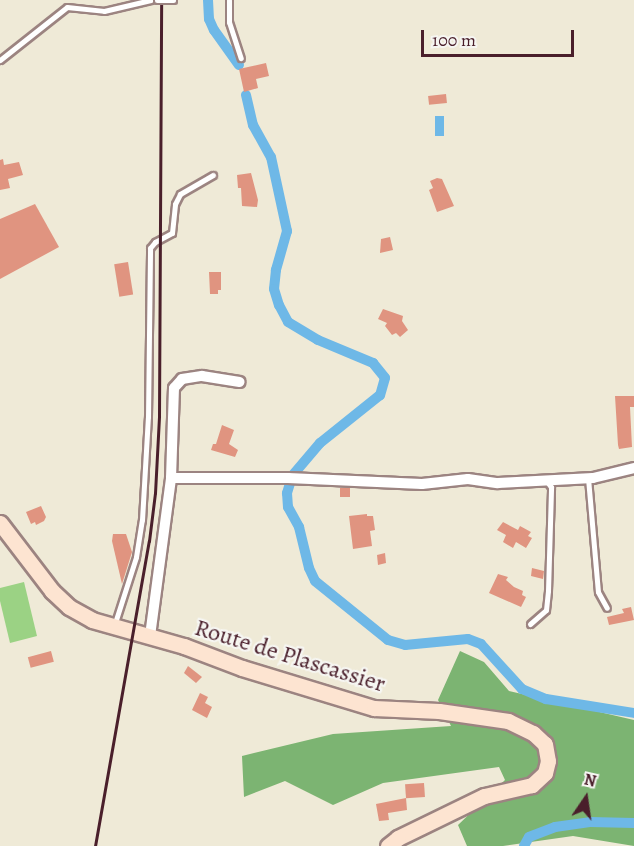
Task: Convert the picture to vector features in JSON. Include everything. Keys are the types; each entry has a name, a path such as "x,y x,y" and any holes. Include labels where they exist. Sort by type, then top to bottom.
{"street":[{"path":"150,636 171,478 174,388 182,379 202,376 240,382"},
{"path":"171,478 288,478 422,484 468,479 498,483 545,478 588,478 634,468"},
{"name":"Route de Plascassier","path":"0,523 44,583 61,601 92,620 150,636 374,708 439,711 508,721 533,733 545,744 548,761 545,773 532,784 484,796 387,846"}],"lane":[{"path":"0,60 67,7 104,11 151,0"},
{"path":"157,0 175,0"},
{"path":"229,0 229,22 242,58"},
{"path":"113,627 136,557 142,520 148,417 150,249 154,242 172,233 175,204 180,194 213,175"},
{"path":"530,624 546,610 548,591 551,488 545,478"},
{"path":"588,478 598,592 607,608"}],"green space":[{"path":"24,582 37,636 10,643 0,601 0,588"},
{"path":"460,651 484,662 509,691 634,720 634,846 573,836 503,846 467,846 458,825 505,780 499,767 383,783 333,805 285,781 244,797 242,756 333,734 451,726 438,700"}],"water":[{"path":"435,116 444,116 444,136 435,136"}],"building":[{"path":"266,63 269,76 256,79 258,88 244,92 239,69"},
{"path":"446,94 447,103 429,105 428,96"},
{"path":"3,159 4,165 19,162 23,175 8,179 10,188 0,190 0,160"},
{"path":"251,173 258,200 257,207 242,206 241,188 238,188 237,175"},
{"path":"437,178 442,179 454,206 437,212 429,190 433,188 430,181"},
{"path":"35,204 59,247 0,279 0,219"},
{"path":"390,237 393,250 380,253 381,239"},
{"path":"128,262 133,295 119,297 114,264"},
{"path":"209,272 221,272 221,290 218,290 218,294 210,294"},
{"path":"383,309 403,316 402,321 408,330 400,337 396,333 392,335 385,326 387,323 378,319"},
{"path":"615,396 634,396 634,407 630,407 632,447 619,449"},
{"path":"222,425 234,430 229,444 238,450 235,457 211,450 213,444 216,444"},
{"path":"340,488 350,488 350,497 340,497"},
{"path":"41,506 46,517 44,521 36,525 35,522 31,524 26,512"},
{"path":"367,514 367,516 373,516 375,530 370,531 372,546 353,549 349,516"},
{"path":"503,522 518,530 520,526 531,532 528,536 532,538 526,548 516,542 513,548 503,542 506,535 497,530"},
{"path":"113,534 126,534 132,552 122,584 112,541"},
{"path":"385,553 386,563 378,565 377,555"},
{"path":"532,568 544,571 543,579 531,576"},
{"path":"498,574 508,577 506,580 523,591 522,595 526,597 521,607 489,593"},
{"path":"631,607 634,620 609,625 607,617 624,613 622,609"},
{"path":"51,651 54,662 31,668 28,657"},
{"path":"188,666 202,677 196,683 184,673"},
{"path":"200,693 208,697 205,703 212,707 207,718 192,710"},
{"path":"424,783 425,797 406,798 405,784"},
{"path":"406,798 407,810 388,813 389,820 379,821 376,804"}],"waterway":[{"path":"208,0 209,19 214,30 239,65"},
{"path":"246,95 253,125 271,157 287,231 276,270 274,289 279,305 288,322 318,340 373,363 385,378 380,395 320,443 292,476"},
{"path":"291,480 287,493 288,507 299,527 309,568 315,581 388,640 405,645 468,639 481,644 522,689 546,699 634,713"},
{"path":"524,846 529,837 555,827 590,822 634,823"}],"railway":[{"path":"95,846 149,541 155,493 159,416 161,0"}]}
